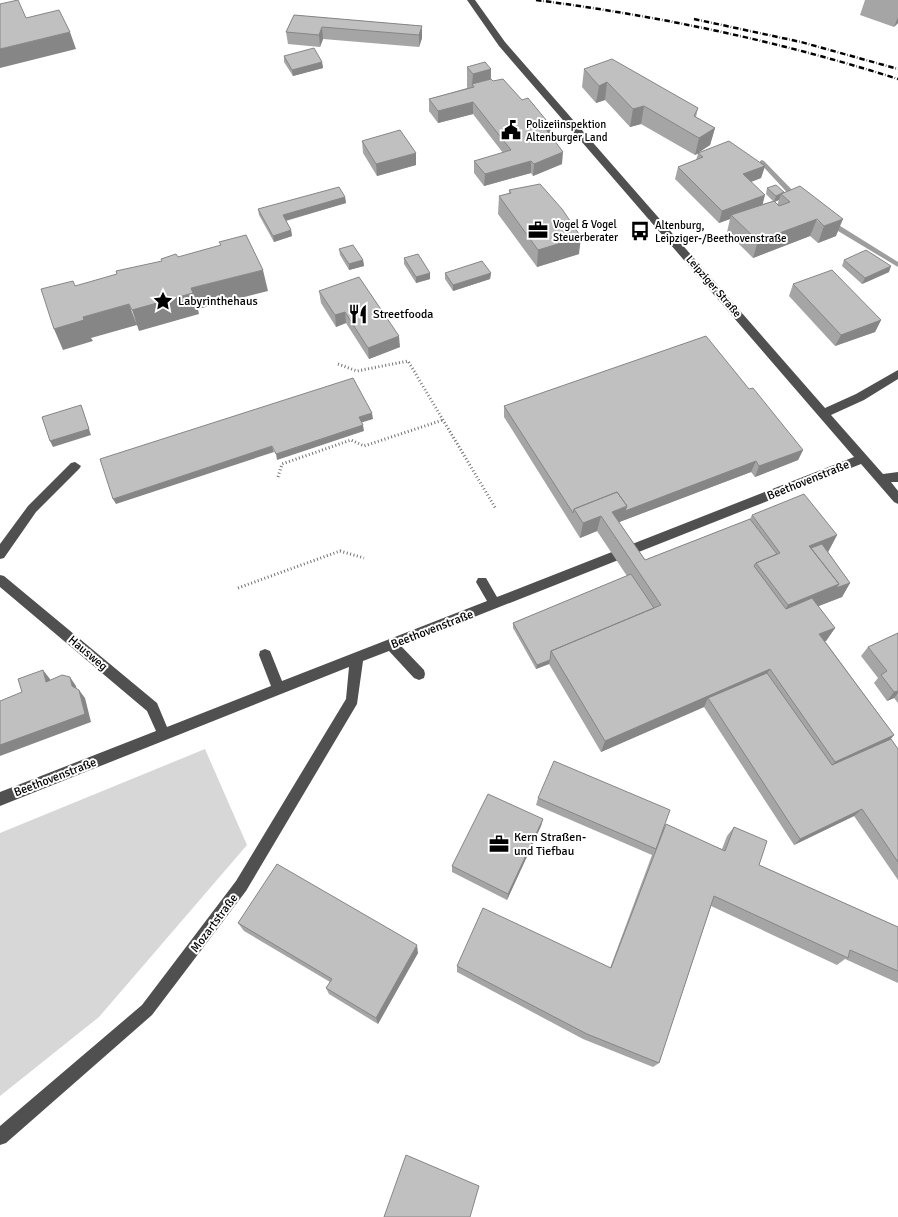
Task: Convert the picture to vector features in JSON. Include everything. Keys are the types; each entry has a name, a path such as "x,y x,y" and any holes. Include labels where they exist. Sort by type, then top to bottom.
{"street":[{"name":"Leipziger Straße","path":"471,0 502,44 898,499"},
{"path":"824,413 860,397 898,374"},
{"name":"Beethovenstraße","path":"0,799 863,458"},
{"path":"0,554 32,510 75,466"},
{"path":"881,479 898,477"},
{"name":"Hausweg","path":"0,580 152,707 164,735"},
{"path":"482,582 495,604"},
{"path":"390,645 419,674"},
{"path":"265,655 279,689"},
{"name":"Mozartstraße","path":"0,1137 147,1010 241,886 352,700 357,658"}],"path":[{"path":"338,364 357,371 408,360 496,509"},
{"path":"278,477 282,464 342,443 351,440 364,446 443,420"},
{"path":"238,588 340,551 364,558"}],"shaded area":[{"path":"205,749 247,845 99,1017 0,1096 0,833"}],"building":[{"path":"18,0 26,18 59,10 70,32 0,49 0,4"},
{"path":"294,15 422,26 419,35 322,27 319,35 286,32"},
{"path":"314,48 322,62 292,70 284,56"},
{"path":"612,59 698,108 694,116 715,128 699,138 644,106 633,109 607,82 599,86 584,69"},
{"path":"485,62 491,69 473,74 467,67"},
{"path":"491,79 493,81 503,79 522,100 528,98 551,126 545,128 563,152 534,164 531,161 485,174 474,161 511,150 473,102 438,111 429,99 474,87 472,84"},
{"path":"400,130 416,153 376,164 362,141"},
{"path":"729,141 765,166 743,174 765,195 722,211 678,167 703,157 698,153"},
{"path":"540,184 562,209 581,237 538,250 499,196 511,193 509,190"},
{"path":"776,185 784,192 776,196 767,188"},
{"path":"800,186 843,219 824,226 817,219 758,241 731,215 774,201 779,206 790,202 781,194"},
{"path":"339,187 345,197 283,215 291,230 273,236 258,209"},
{"path":"246,235 263,270 191,288 193,293 132,310 129,304 83,317 84,320 54,329 41,289 73,281 75,286 117,274 116,271 162,261 161,259 176,254 178,257 221,245 219,242"},
{"path":"353,245 363,260 349,264 339,249"},
{"path":"866,250 891,266 865,278 844,260"},
{"path":"418,254 430,273 416,277 404,258"},
{"path":"482,261 491,273 453,285 445,273"},
{"path":"832,270 881,320 841,335 793,284"},
{"path":"359,277 399,336 368,348 345,312 335,315 319,291"},
{"path":"706,336 749,389 753,388 803,450 759,466 756,461 625,511 627,506 617,492 574,509 573,513 504,406"},
{"path":"353,378 372,413 359,417 363,425 276,454 272,446 113,499 100,459"},
{"path":"81,405 89,429 50,441 42,417"},
{"path":"617,492 627,506 612,512 645,560 750,519 777,554 756,563 754,566 786,609 812,598 835,628 819,634 894,735 835,762 770,669 605,741 551,651 661,605 601,516 583,523 574,509"},
{"path":"804,494 837,535 809,546 839,584 788,605 756,563 780,553 752,515"},
{"path":"822,544 850,583 836,588 839,584 811,548"},
{"path":"631,574 654,608 551,651 550,660 537,665 513,623"},
{"path":"898,633 898,691 894,692 881,675 887,671 868,647"},
{"path":"43,670 46,682 62,675 70,677 72,686 79,690 85,714 0,745 0,701 22,692 18,679"},
{"path":"767,673 832,765 891,739 898,749 898,862 862,809 800,839 708,698"},
{"path":"554,761 670,810 656,849 538,798"},
{"path":"488,794 543,819 508,894 452,866"},
{"path":"666,824 725,851 734,827 767,841 759,865 898,927 898,971 850,950 848,958 714,896 659,1063 587,1034 457,966 483,908 611,968"},
{"path":"277,864 417,945 376,1018 326,988 332,979 238,923"},
{"path":"406,1155 479,1186 470,1217 384,1217"}],"waterway":[{"path":"762,162 796,198"},
{"path":"835,226 898,265"}],"railway":[{"path":"536,0 582,6 718,31 809,53 898,79"},
{"path":"694,19 801,42 898,69"}],"place":[{"name":"Polizeiinspektion Altenburger Land","path":"511,130"},
{"name":"Vogel & Vogel Steuerberater","path":"538,230"},
{"name":"Altenburg, Leipziger-/Beethovenstraße","path":"640,231"},
{"name":"Labyrinthehaus","path":"163,301"},
{"name":"Streetfooda","path":"358,314"},
{"name":"Kern Straßen- und Tiefbau","path":"499,844"}]}
